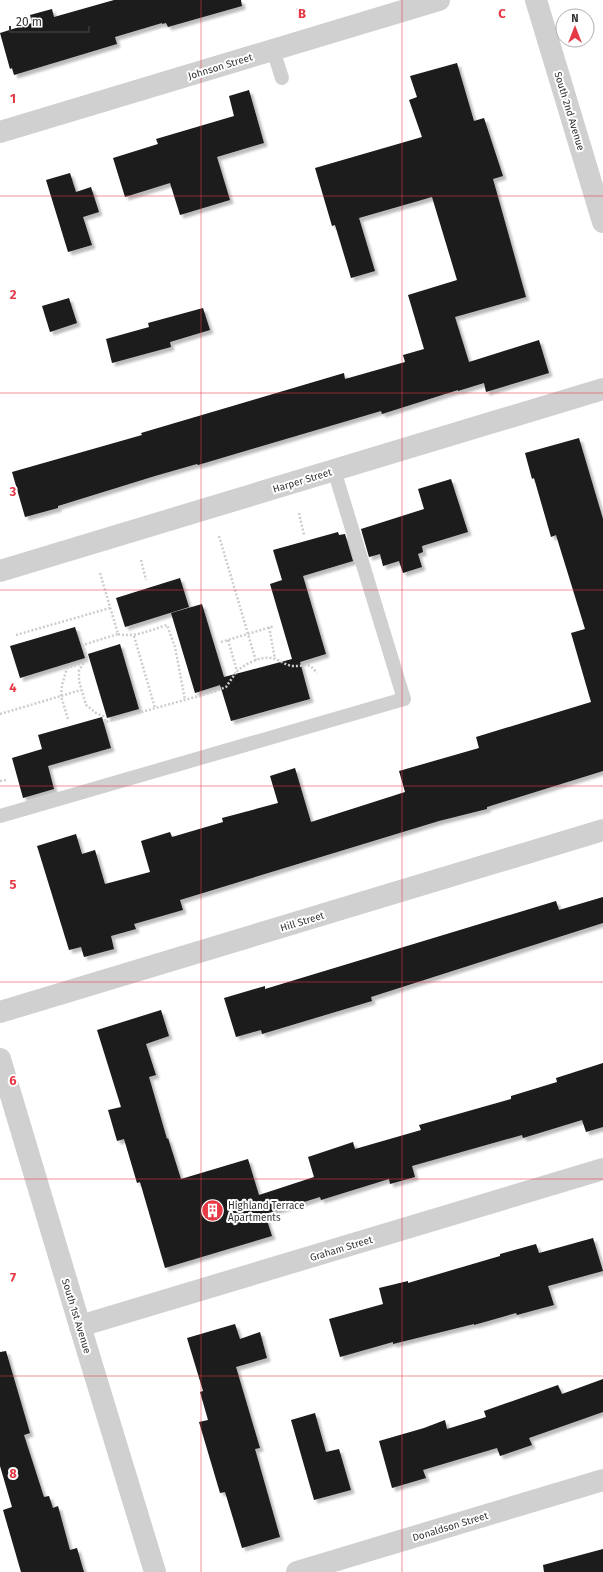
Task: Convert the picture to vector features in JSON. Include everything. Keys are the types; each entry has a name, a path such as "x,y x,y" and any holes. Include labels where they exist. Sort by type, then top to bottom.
{"street":[{"name":"Johnson Street","path":"0,132 439,0"},
{"name":"South 2nd Avenue","path":"536,0 603,222"},
{"name":"Harper Street","path":"0,570 603,388"},
{"name":"Hill Street","path":"0,1012 603,830"},
{"name":"South 1st Avenue","path":"0,1059 155,1572"},
{"name":"Graham Street","path":"80,1326 603,1169"},
{"name":"Donaldson Street","path":"297,1572 603,1480"}],"lane":[{"path":"273,50 282,78"},
{"path":"0,816 404,699 334,470"}],"path":[{"path":"299,513 304,535"},
{"path":"220,536 256,661"},
{"path":"141,560 146,580"},
{"path":"100,574 118,634"},
{"path":"16,635 110,608"},
{"path":"185,700 175,646 167,625 134,636 118,634 83,645 87,658 78,673 81,690 86,705 103,716 106,722 185,700 226,687 237,671 245,664 264,658 274,659 293,666 307,664 312,666 317,673"},
{"path":"222,642 274,626"},
{"path":"269,627 274,659"},
{"path":"134,636 155,708"},
{"path":"228,640 237,671"},
{"path":"68,719 61,696 62,685 67,668 83,663"},
{"path":"0,714 81,690"},
{"path":"0,782 6,780"}],"building":[{"path":"114,0 241,0 242,6 168,27 166,23 162,23 115,37 117,44 14,75 12,68 10,69 0,33 32,23 30,15 52,9 54,17"},
{"path":"457,63 474,121 484,118 503,176 493,179 526,297 455,317 469,362 539,340 549,373 486,392 484,383 382,414 381,411 198,465 197,464 155,476 58,506 58,508 25,517 12,472 142,435 141,433 344,373 345,379 405,362 403,355 424,349 408,295 457,280 432,197 359,218 375,271 351,278 335,225 332,226 315,168 422,137 409,100 417,97 410,76"},
{"path":"249,90 264,143 217,157 230,200 180,215 170,183 125,197 113,158 158,144 156,139 234,116 229,96"},
{"path":"70,173 76,192 91,187 99,212 83,217 92,245 68,252 46,180"},
{"path":"69,298 77,323 50,332 42,306"},
{"path":"203,308 210,330 170,342 171,347 112,363 106,339 149,327 148,323"},
{"path":"579,438 603,519 603,771 487,807 487,809 439,821 180,900 183,910 134,924 136,929 111,936 114,949 84,957 81,947 69,950 37,846 76,834 82,854 95,850 105,884 150,872 141,841 170,832 172,837 223,822 222,818 278,803 270,776 295,768 311,822 405,792 399,771 479,748 476,737 591,702 571,633 585,629 556,535 551,537 534,478 532,479 525,453"},
{"path":"451,479 468,532 422,546 423,552 418,554 422,567 403,573 399,561 383,566 380,554 369,557 361,529 424,509 418,489"},
{"path":"338,532 339,535 345,534 353,561 303,576 326,654 300,662 310,699 231,721 220,685 195,693 171,613 202,604 224,677 292,659 270,584 282,580 273,550"},
{"path":"180,578 189,607 125,627 116,598"},
{"path":"75,627 85,658 20,678 10,646"},
{"path":"120,644 139,709 107,718 88,654"},
{"path":"102,717 111,748 48,766 54,789 23,798 12,758 42,749 38,735"},
{"path":"603,897 603,923 371,997 372,1001 262,1034 261,1030 236,1037 224,998 265,986 265,989 556,901 559,910"},
{"path":"161,1010 169,1036 146,1044 156,1075 149,1077 167,1139 168,1138 181,1179 248,1159 259,1195 314,1177 308,1157 353,1142 355,1149 421,1130 419,1125 511,1099 511,1096 557,1082 556,1078 603,1063 603,1127 586,1132 582,1120 523,1138 522,1135 412,1166 415,1177 390,1184 389,1179 321,1200 320,1197 265,1214 272,1236 165,1268 140,1182 137,1183 124,1139 117,1141 108,1110 121,1107 97,1030"},
{"path":"593,1238 603,1271 548,1286 554,1305 393,1344 393,1342 340,1357 329,1319 383,1304 379,1288 408,1281 408,1283 536,1244 539,1253"},
{"path":"235,1324 240,1339 260,1332 267,1358 236,1367 260,1448 255,1449 280,1537 242,1548 225,1492 220,1493 199,1422 208,1420 200,1392 203,1391 187,1338"},
{"path":"6,1351 30,1433 24,1435 44,1497 49,1496 53,1508 58,1506 70,1550 77,1548 84,1572 21,1572 3,1510 12,1507 0,1466 0,1352"},
{"path":"603,1379 603,1412 529,1438 532,1445 500,1456 497,1448 423,1470 426,1478 392,1488 379,1441 424,1428 445,1420 447,1429 486,1417 484,1411 558,1385 562,1394"},
{"path":"315,1413 326,1452 339,1449 351,1490 314,1500 291,1420"},
{"path":"603,1549 603,1572 544,1572 543,1565"}],"place":[{"name":"Highland Terrace Apartments","path":"212,1211"}]}
